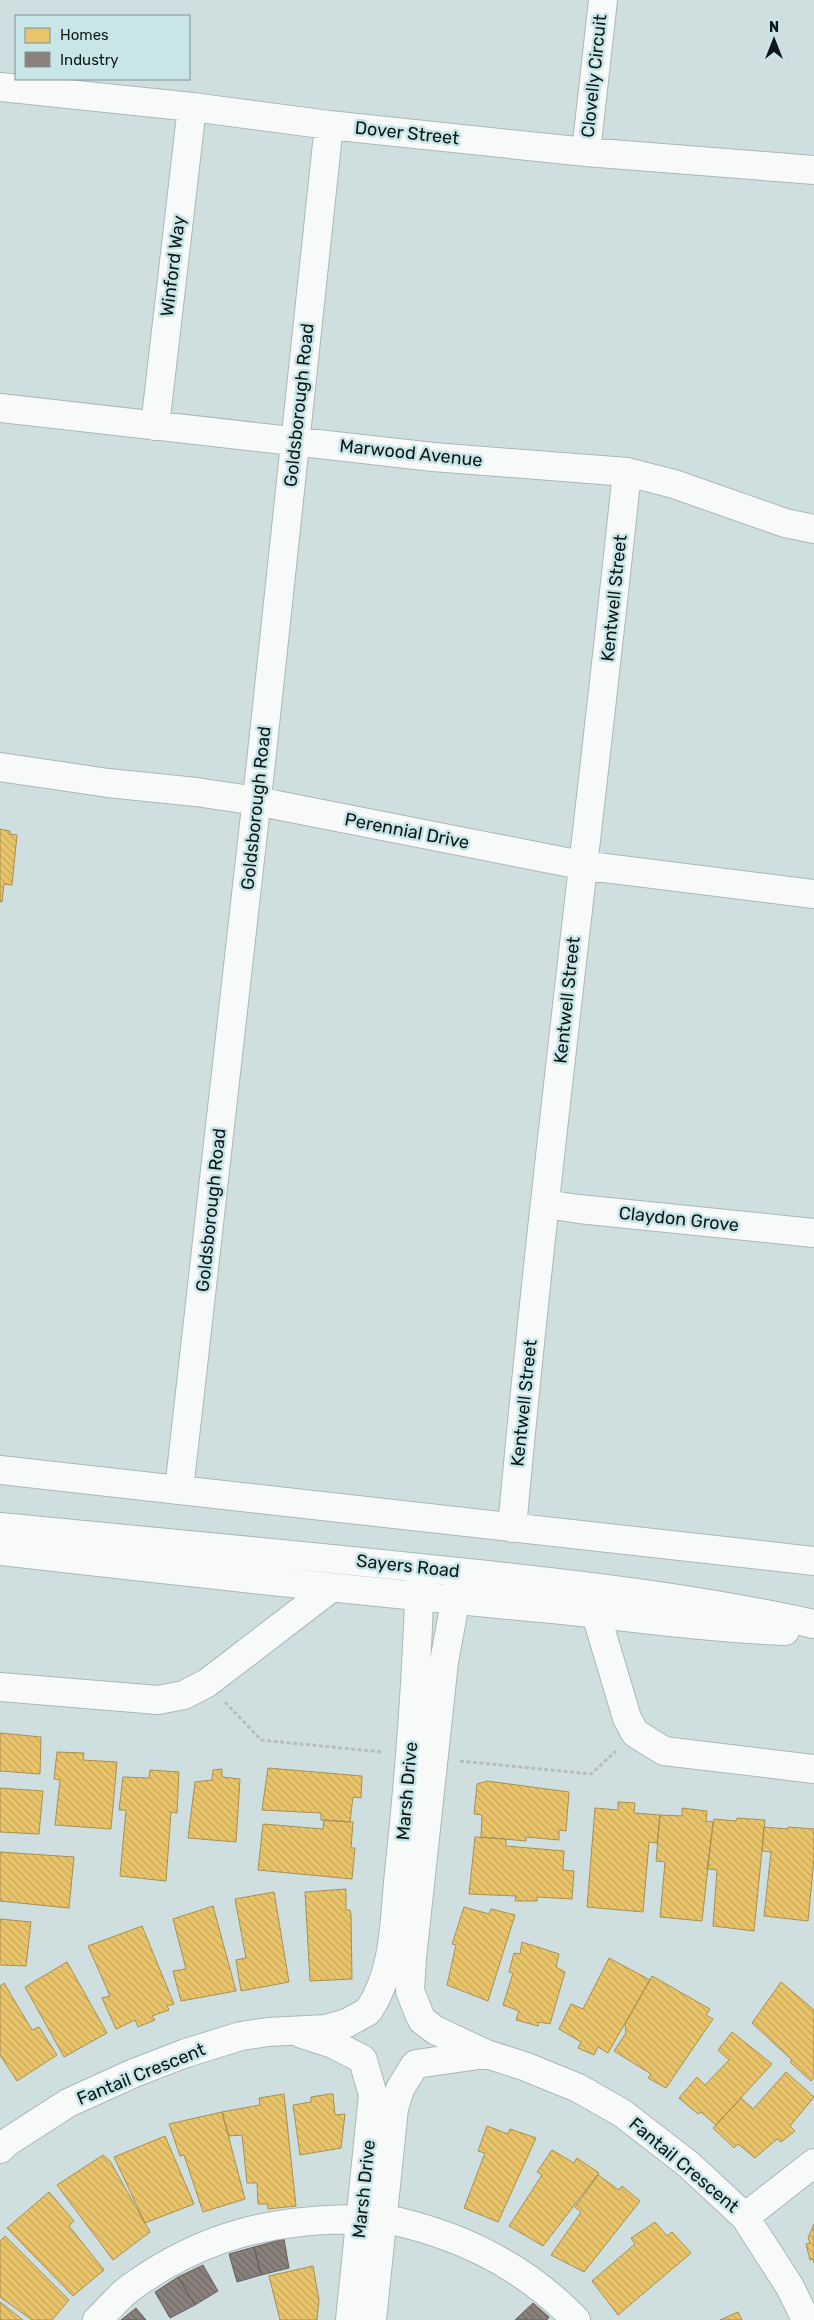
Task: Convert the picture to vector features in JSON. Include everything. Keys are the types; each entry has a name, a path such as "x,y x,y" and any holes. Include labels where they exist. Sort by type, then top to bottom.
{"street":[{"name":"Clovelly Circuit","path":"586,152 603,0"},
{"name":"Dover Street","path":"0,87 586,152 814,170"},
{"name":"Winford Way","path":"155,426 192,107"},
{"name":"Goldsborough Road","path":"179,1490 296,440 329,125"},
{"name":"Marwood Avenue","path":"0,408 433,457 627,472 674,484 785,522 814,529"},
{"name":"Kentwell Street","path":"512,1528 545,1204 627,472"},
{"name":"Perennial Drive","path":"0,767 108,783 196,792 256,802 582,865 735,886 814,894"},
{"name":"Claydon Grove","path":"545,1204 814,1233"},
{"path":"0,1470 814,1561"},
{"name":"Sayers Road","path":"0,1528 421,1567 580,1585 759,1612 814,1624"},
{"name":"Sayers Road","path":"0,1551 331,1588 725,1628 814,1632"},
{"name":"Marsh Drive","path":"368,2011 381,1991 391,1955 405,1822 421,1567"},
{"name":"Marsh Drive","path":"421,2018 410,1990 412,1958 444,1662 461,1572"},
{"path":"0,1686 158,1700 184,1695 207,1683 331,1588"},
{"path":"596,1614 627,1718 635,1733 664,1752 814,1769"},
{"path":"395,2003 412,2009 421,2018 426,2030 427,2041 424,2054 415,2065 399,2074 387,2074 374,2069 362,2060 357,2047 356,2036 360,2021 368,2011 380,2004 395,2003"},
{"name":"Fantail Crescent","path":"2,2143 68,2103 134,2073 186,2053 242,2036 268,2032 326,2030 347,2023 368,2011"},
{"name":"Fantail Crescent","path":"421,2018 444,2035 486,2054 524,2066 578,2088 622,2114 688,2164 745,2218 790,2287 806,2320"},
{"name":"Fantail Crescent","path":"296,2032 334,2044 362,2060"},
{"name":"Fantail Crescent","path":"415,2065 486,2054"},
{"name":"Marsh Drive","path":"362,2060 373,2095 372,2320"},
{"name":"Marsh Drive","path":"350,2320 394,2108 400,2089 415,2065"},
{"path":"745,2218 814,2163"},
{"path":"97,2320 129,2289 180,2257 216,2240 248,2230 290,2222 371,2219 406,2223 486,2251 543,2290 576,2320"}],"building: Homes":[{"path":"0,829 17,835 12,885 4,884 2,902 0,902"},
{"path":"0,1733 41,1737 40,1774 0,1771"},
{"path":"57,1752 84,1753 83,1760 117,1762 111,1829 55,1825 60,1780 54,1779"},
{"path":"268,1768 362,1776 361,1798 353,1797 350,1822 321,1820 321,1813 262,1810"},
{"path":"222,1769 222,1777 240,1779 236,1842 188,1838 195,1782 212,1780 213,1770"},
{"path":"150,1770 179,1772 177,1813 171,1812 166,1881 120,1876 126,1810 119,1810 123,1777 149,1778"},
{"path":"487,1781 569,1792 566,1831 559,1830 559,1840 526,1837 526,1841 481,1837 482,1815 474,1814 477,1784"},
{"path":"0,1788 43,1791 39,1834 0,1832"},
{"path":"618,1802 635,1803 634,1813 660,1815 657,1843 649,1842 643,1912 587,1907 595,1808 618,1810"},
{"path":"682,1808 707,1811 706,1821 713,1822 702,1921 660,1917 665,1862 656,1861 660,1815 682,1816"},
{"path":"737,1818 765,1820 754,1931 713,1926 717,1870 707,1869 714,1819 736,1821"},
{"path":"324,1820 353,1822 351,1848 355,1848 352,1879 258,1870 263,1824 323,1829"},
{"path":"764,1827 814,1829 814,1859 808,1921 764,1916 771,1852 762,1851"},
{"path":"475,1837 506,1839 506,1846 564,1851 563,1870 574,1871 572,1899 537,1897 537,1901 515,1901 516,1896 469,1894"},
{"path":"0,1852 74,1857 69,1908 0,1901"},
{"path":"346,1889 346,1910 350,1910 351,1914 352,1979 310,1981 305,1892"},
{"path":"274,1892 289,1982 241,1991 236,1960 246,1958 235,1899"},
{"path":"213,1906 236,1991 181,2001 173,1971 186,1969 173,1919"},
{"path":"464,1907 489,1914 491,1909 515,1915 488,2001 447,1985 456,1945 452,1944"},
{"path":"0,1919 31,1922 26,1966 0,1965"},
{"path":"142,1926 174,2004 167,2006 169,2010 152,2016 155,2020 138,2027 135,2020 116,2029 102,1998 110,1996 88,1946"},
{"path":"522,1942 559,1954 556,1967 565,1972 550,2024 539,2022 538,2026 516,2020 519,2011 503,2005 513,1973 509,1972 514,1953 520,1954"},
{"path":"609,1958 650,1980 608,2053 598,2047 594,2055 578,2048 581,2042 559,2029 571,2004 583,2009"},
{"path":"67,1962 107,2033 64,2057 25,1987"},
{"path":"652,1976 710,2009 706,2015 713,2019 666,2088 648,2078 651,2074 614,2051 626,2033 625,2024"},
{"path":"781,1982 814,2010 814,2078 811,2081 790,2062 792,2060 752,2023"},
{"path":"4,1983 32,2030 39,2027 57,2055 17,2081 0,2055 0,1986"},
{"path":"732,2032 772,2064 716,2125 701,2112 698,2114 679,2098 697,2077 705,2085 729,2060 718,2050"},
{"path":"786,2072 814,2097 790,2126 795,2131 781,2142 777,2139 755,2158 738,2144 734,2148 713,2128 741,2098 753,2109"},
{"path":"284,2094 296,2206 268,2209 267,2204 258,2204 257,2183 247,2183 242,2135 229,2136 222,2112 260,2105 259,2098"},
{"path":"333,2094 335,2115 345,2114 341,2148 300,2155 293,2105 311,2102 311,2097"},
{"path":"222,2112 245,2199 203,2212 184,2155 180,2156 169,2124"},
{"path":"487,2126 508,2134 510,2129 536,2138 498,2222 464,2208 485,2153 478,2151"},
{"path":"165,2136 194,2204 145,2223 114,2157"},
{"path":"552,2150 574,2163 577,2158 599,2173 543,2246 509,2226 542,2175 537,2172"},
{"path":"103,2155 110,2161 150,2232 113,2260 57,2185"},
{"path":"598,2175 619,2190 622,2186 640,2201 584,2272 551,2255 581,2212 575,2207"},
{"path":"49,2192 74,2221 69,2226 104,2270 73,2296 7,2228"},
{"path":"655,2222 667,2236 672,2232 691,2253 618,2315 592,2281 635,2244 631,2238"},
{"path":"814,2224 814,2263 813,2259 810,2260 806,2244 810,2243 808,2238"},
{"path":"5,2236 69,2300 52,2320 32,2320 0,2297 0,2241"},
{"path":"313,2266 319,2300 317,2320 280,2320 269,2276"},
{"path":"0,2302 23,2320 0,2320"},
{"path":"738,2312 742,2320 720,2320"}],"building: Industry":[{"path":"284,2239 289,2268 261,2275 254,2247"},
{"path":"254,2247 261,2275 237,2282 229,2254"},
{"path":"203,2265 218,2291 195,2305 178,2277"},
{"path":"178,2277 195,2305 170,2318 155,2292"},
{"path":"533,2303 549,2317 547,2320 515,2320"},
{"path":"136,2308 146,2320 121,2320"}]}
